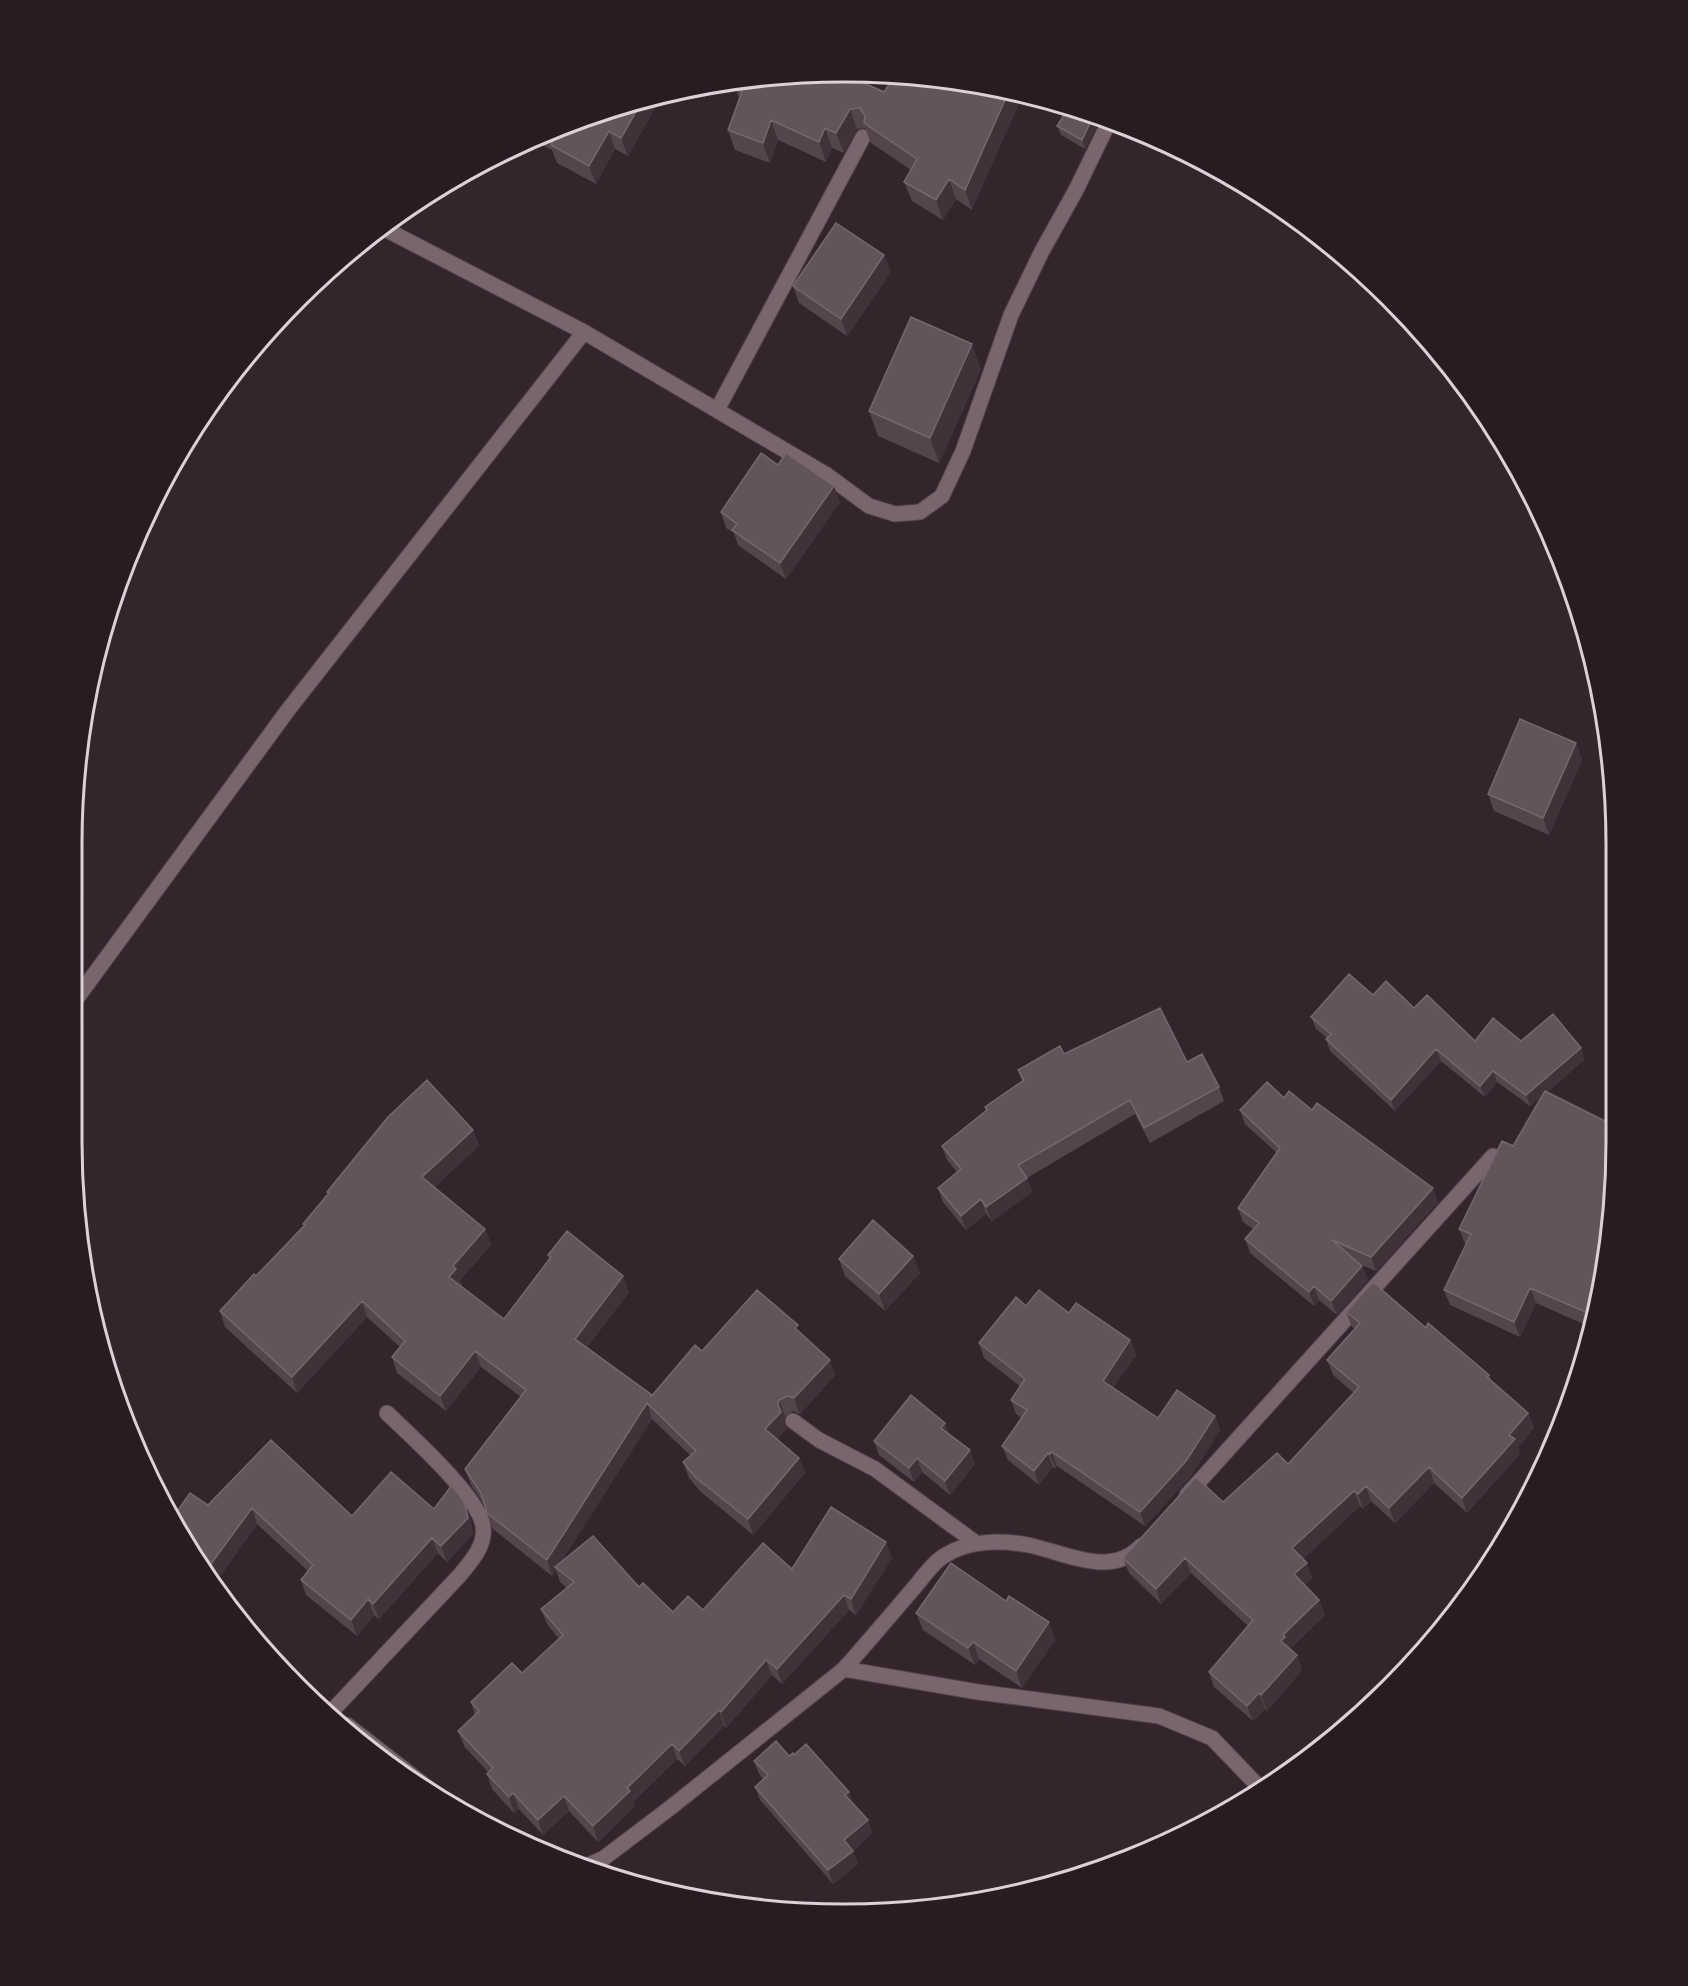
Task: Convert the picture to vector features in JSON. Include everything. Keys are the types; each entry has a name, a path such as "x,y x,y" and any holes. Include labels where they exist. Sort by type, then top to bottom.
{"street":[{"path":"391,232 584,332 827,475 869,506 895,514 920,512 942,496 963,451 1011,315 1042,251 1077,190 1106,129"},
{"path":"717,410 863,137"},
{"path":"82,991 288,710 584,332"},
{"path":"1178,1505 1493,1156"},
{"path":"335,1708 460,1575 478,1552 483,1528 478,1509 425,1448 387,1413"},
{"path":"793,1421 819,1440 875,1469 976,1543"},
{"path":"596,1862 604,1858 670,1808 844,1669 944,1556 976,1543 1002,1542 1029,1545 1088,1561 1108,1562 1138,1549 1154,1532"},
{"path":"844,1669 978,1692 1159,1716 1212,1738 1255,1783"}],"building":[{"path":"844,82 864,83 884,92 889,84 894,84 943,89 1005,100 965,190 949,179 936,200 904,182 917,159 864,123 865,116 860,108 850,109 836,133 825,128 819,142 771,120 763,143 728,130 742,92 738,90 794,84"},
{"path":"636,111 621,138 609,131 589,166 551,145 554,140"},
{"path":"1064,115 1090,123 1082,140 1057,126"},
{"path":"836,223 884,255 841,319 793,286"},
{"path":"911,317 972,344 930,438 869,411"},
{"path":"761,453 778,465 786,453 834,486 780,563 732,530 737,524 721,512"},
{"path":"1520,719 1576,743 1543,818 1488,794"},
{"path":"1349,974 1373,995 1386,981 1414,1008 1427,995 1475,1041 1493,1018 1521,1041 1553,1014 1581,1048 1526,1095 1493,1071 1480,1086 1436,1049 1391,1100 1326,1039 1331,1034 1311,1017"},
{"path":"1160,1008 1187,1062 1202,1054 1219,1087 1144,1128 1130,1100 1018,1165 1027,1178 986,1207 981,1199 961,1216 938,1188 961,1169 942,1146 987,1110 985,1107 1024,1080 1018,1070 1060,1046 1064,1054"},
{"path":"427,1080 473,1130 422,1177 485,1229 453,1266 456,1269 449,1277 504,1319 551,1257 548,1255 567,1231 623,1276 575,1339 652,1395 650,1398 695,1345 702,1351 757,1290 798,1325 795,1328 830,1360 794,1398 788,1396 779,1400 778,1405 781,1412 765,1429 799,1458 748,1519 695,1477 683,1462 696,1451 647,1403 547,1560 487,1513 481,1493 465,1469 526,1390 475,1351 440,1396 392,1357 405,1341 362,1301 292,1377 220,1311 254,1274 256,1276 305,1225 303,1224 329,1193 327,1192 388,1117"},
{"path":"1267,1082 1284,1098 1289,1091 1312,1110 1317,1103 1433,1188 1371,1257 1332,1240 1362,1266 1331,1301 1314,1286 1309,1292 1245,1239 1259,1223 1238,1208 1280,1148 1240,1110"},
{"path":"1545,1091 1606,1122 1604,1192 1599,1241 1586,1312 1530,1288 1514,1322 1444,1290 1471,1234 1459,1229 1502,1141 1513,1146"},
{"path":"873,1220 913,1256 879,1294 839,1259"},
{"path":"1373,1282 1426,1328 1428,1323 1489,1375 1487,1377 1528,1413 1509,1435 1515,1439 1462,1498 1429,1467 1389,1508 1366,1486 1358,1494 1354,1491 1292,1548 1307,1563 1294,1574 1319,1600 1283,1635 1285,1637 1281,1641 1297,1655 1261,1695 1259,1693 1247,1706 1209,1672 1253,1620 1185,1558 1156,1589 1123,1558 1196,1477 1223,1502 1277,1453 1288,1464 1359,1387 1327,1360 1360,1323 1346,1312"},
{"path":"1039,1290 1069,1313 1076,1303 1130,1340 1103,1381 1158,1418 1177,1390 1215,1416 1186,1461 1140,1512 1052,1452 1048,1453 1034,1471 1002,1446 1027,1410 1011,1400 1025,1379 979,1343 1016,1297 1026,1306"},
{"path":"911,1395 945,1423 941,1428 970,1450 945,1481 917,1458 909,1468 874,1441"},
{"path":"271,1440 352,1516 391,1472 434,1509 452,1485 464,1502 468,1518 441,1546 432,1538 373,1604 368,1599 351,1620 301,1580 313,1565 252,1508 211,1564 178,1510 190,1493 208,1505"},
{"path":"831,1507 886,1542 851,1599 844,1595 777,1669 766,1660 721,1712 719,1710 679,1751 672,1744 627,1788 630,1791 593,1826 564,1796 538,1820 513,1793 509,1797 487,1774 493,1768 458,1731 479,1711 471,1702 512,1663 522,1673 563,1635 541,1609 574,1582 555,1567 593,1536 639,1587 643,1583 673,1612 688,1596 703,1610 763,1543 792,1569"},
{"path":"951,1563 1006,1601 1009,1596 1049,1622 1016,1671 973,1642 968,1648 916,1613"},
{"path":"776,1741 789,1756 793,1753 794,1755 806,1744 849,1792 845,1795 868,1820 844,1840 853,1851 828,1870 755,1787 768,1775 754,1761"}]}
